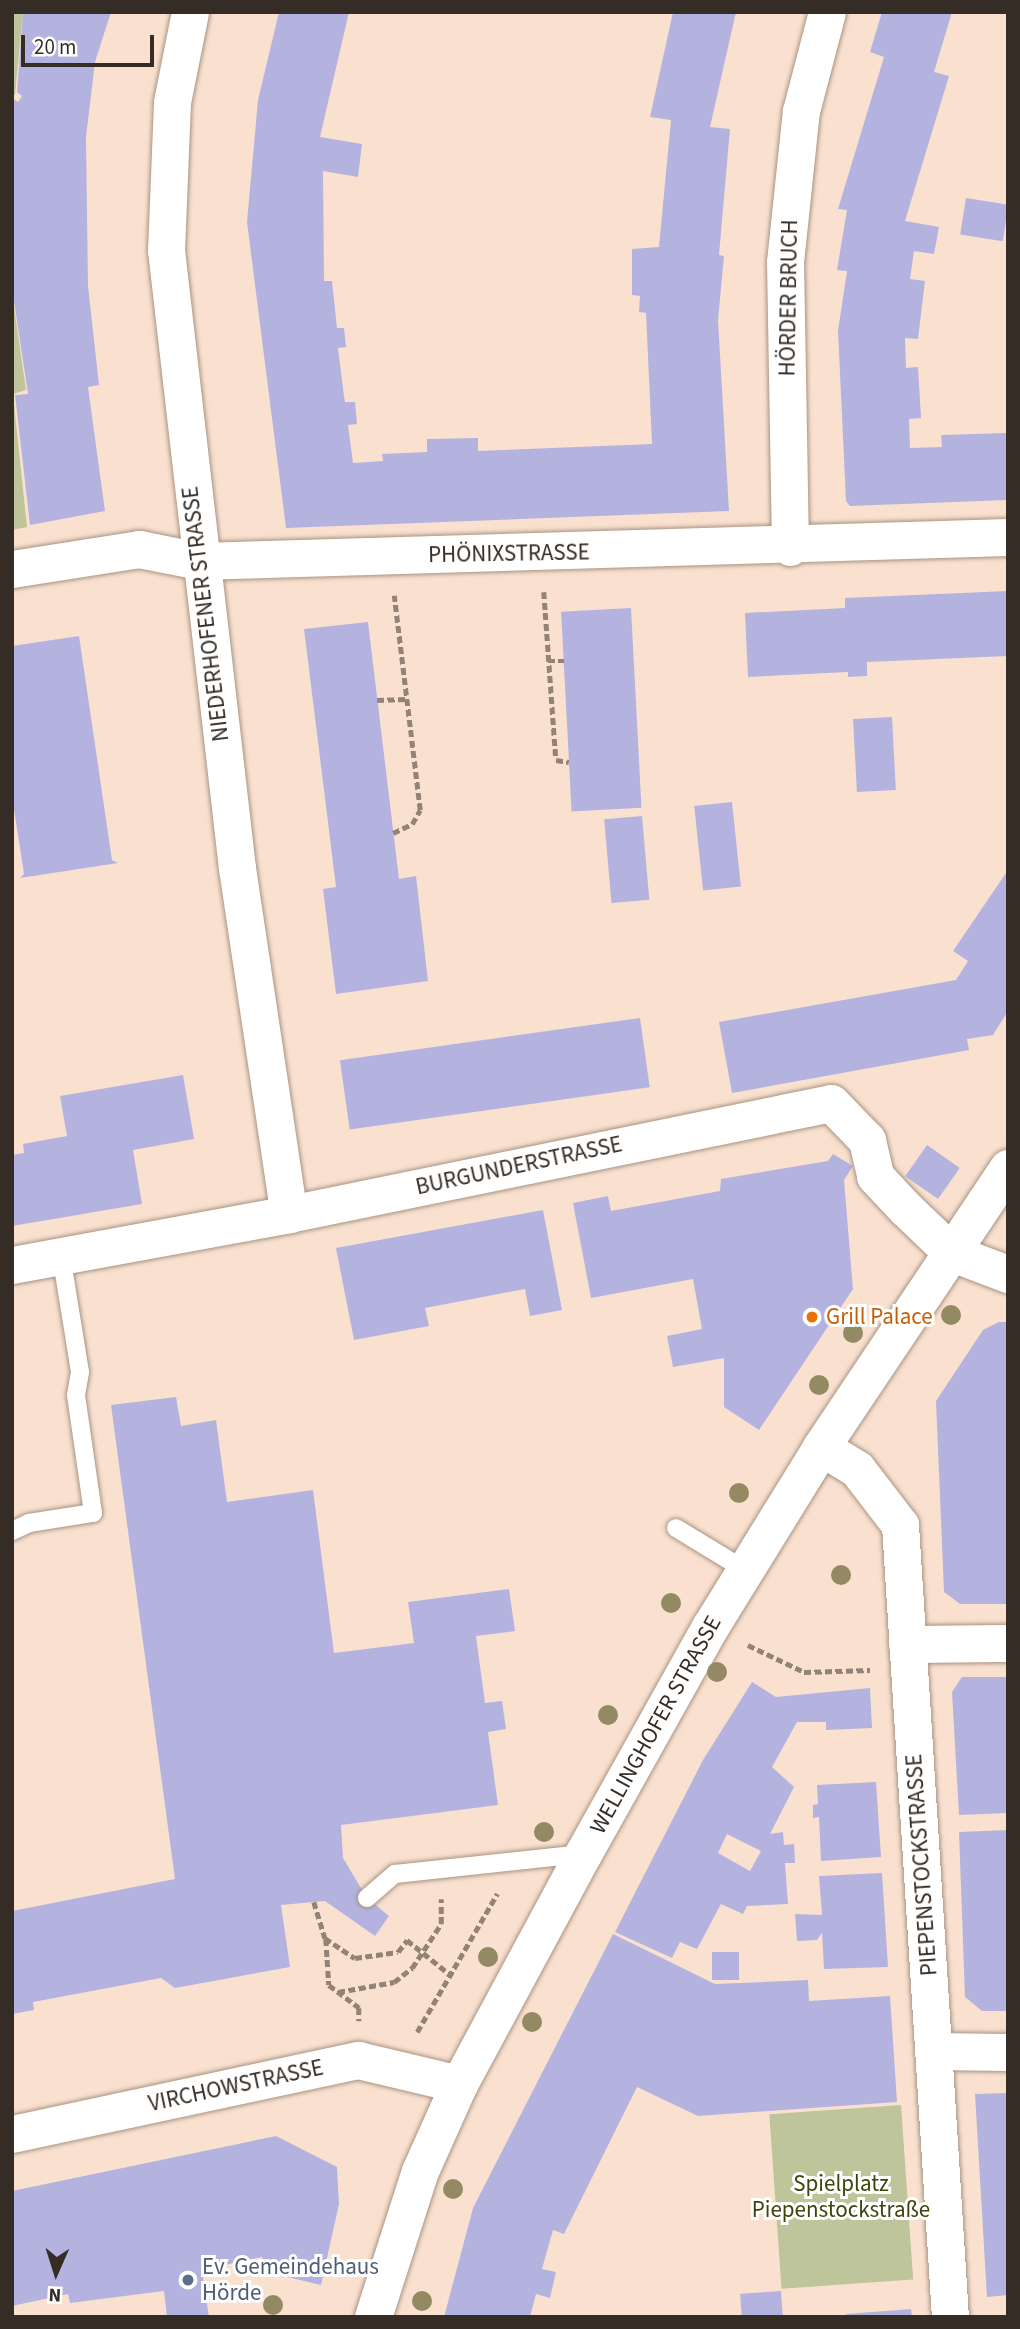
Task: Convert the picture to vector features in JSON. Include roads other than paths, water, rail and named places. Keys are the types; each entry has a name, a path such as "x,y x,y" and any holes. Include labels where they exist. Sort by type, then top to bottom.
{"street":[{"name":"NIEDERHOFENER STRASSE","path":"190,12 172,102 166,250 199,561 237,867 289,1214"},
{"name":"HÖRDER BRUCH","path":"790,547 785,262 801,111 827,12"},
{"name":"PHÖNIXSTRASSE","path":"12,569 139,549 199,561 790,547 1008,537"},
{"name":"BURGUNDERSTRASSE","path":"12,1265 289,1214 831,1103 867,1140 875,1176 952,1254"},
{"name":"WELLINGHOFER STRASSE","path":"373,2317 415,2183 459,2084 583,1854 745,1570 821,1447 1008,1168"},
{"path":"952,1254 1008,1274"},
{"name":"PIEPENSTOCKSTRASSE","path":"821,1447 857,1469 900,1525 950,2317"},
{"path":"908,1656 1008,1643"},
{"path":"934,2051 1008,2052"},
{"name":"VIRCHOWSTRASSE","path":"12,2134 358,2060 459,2084"}],"lane":[{"path":"12,1531 29,1522 93,1513 76,1395 80,1372 61,1255"},
{"path":"676,1528 745,1570"},
{"path":"367,1898 395,1874 583,1854"}],"place":[{"name":"Grill Palace","path":"812,1317"},
{"name":"Ev. Gemeindehaus Hörde","path":"188,2280"}],"park label":[{"name":"Spielplatz Piepenstockstraße","path":"841,2197"}]}
